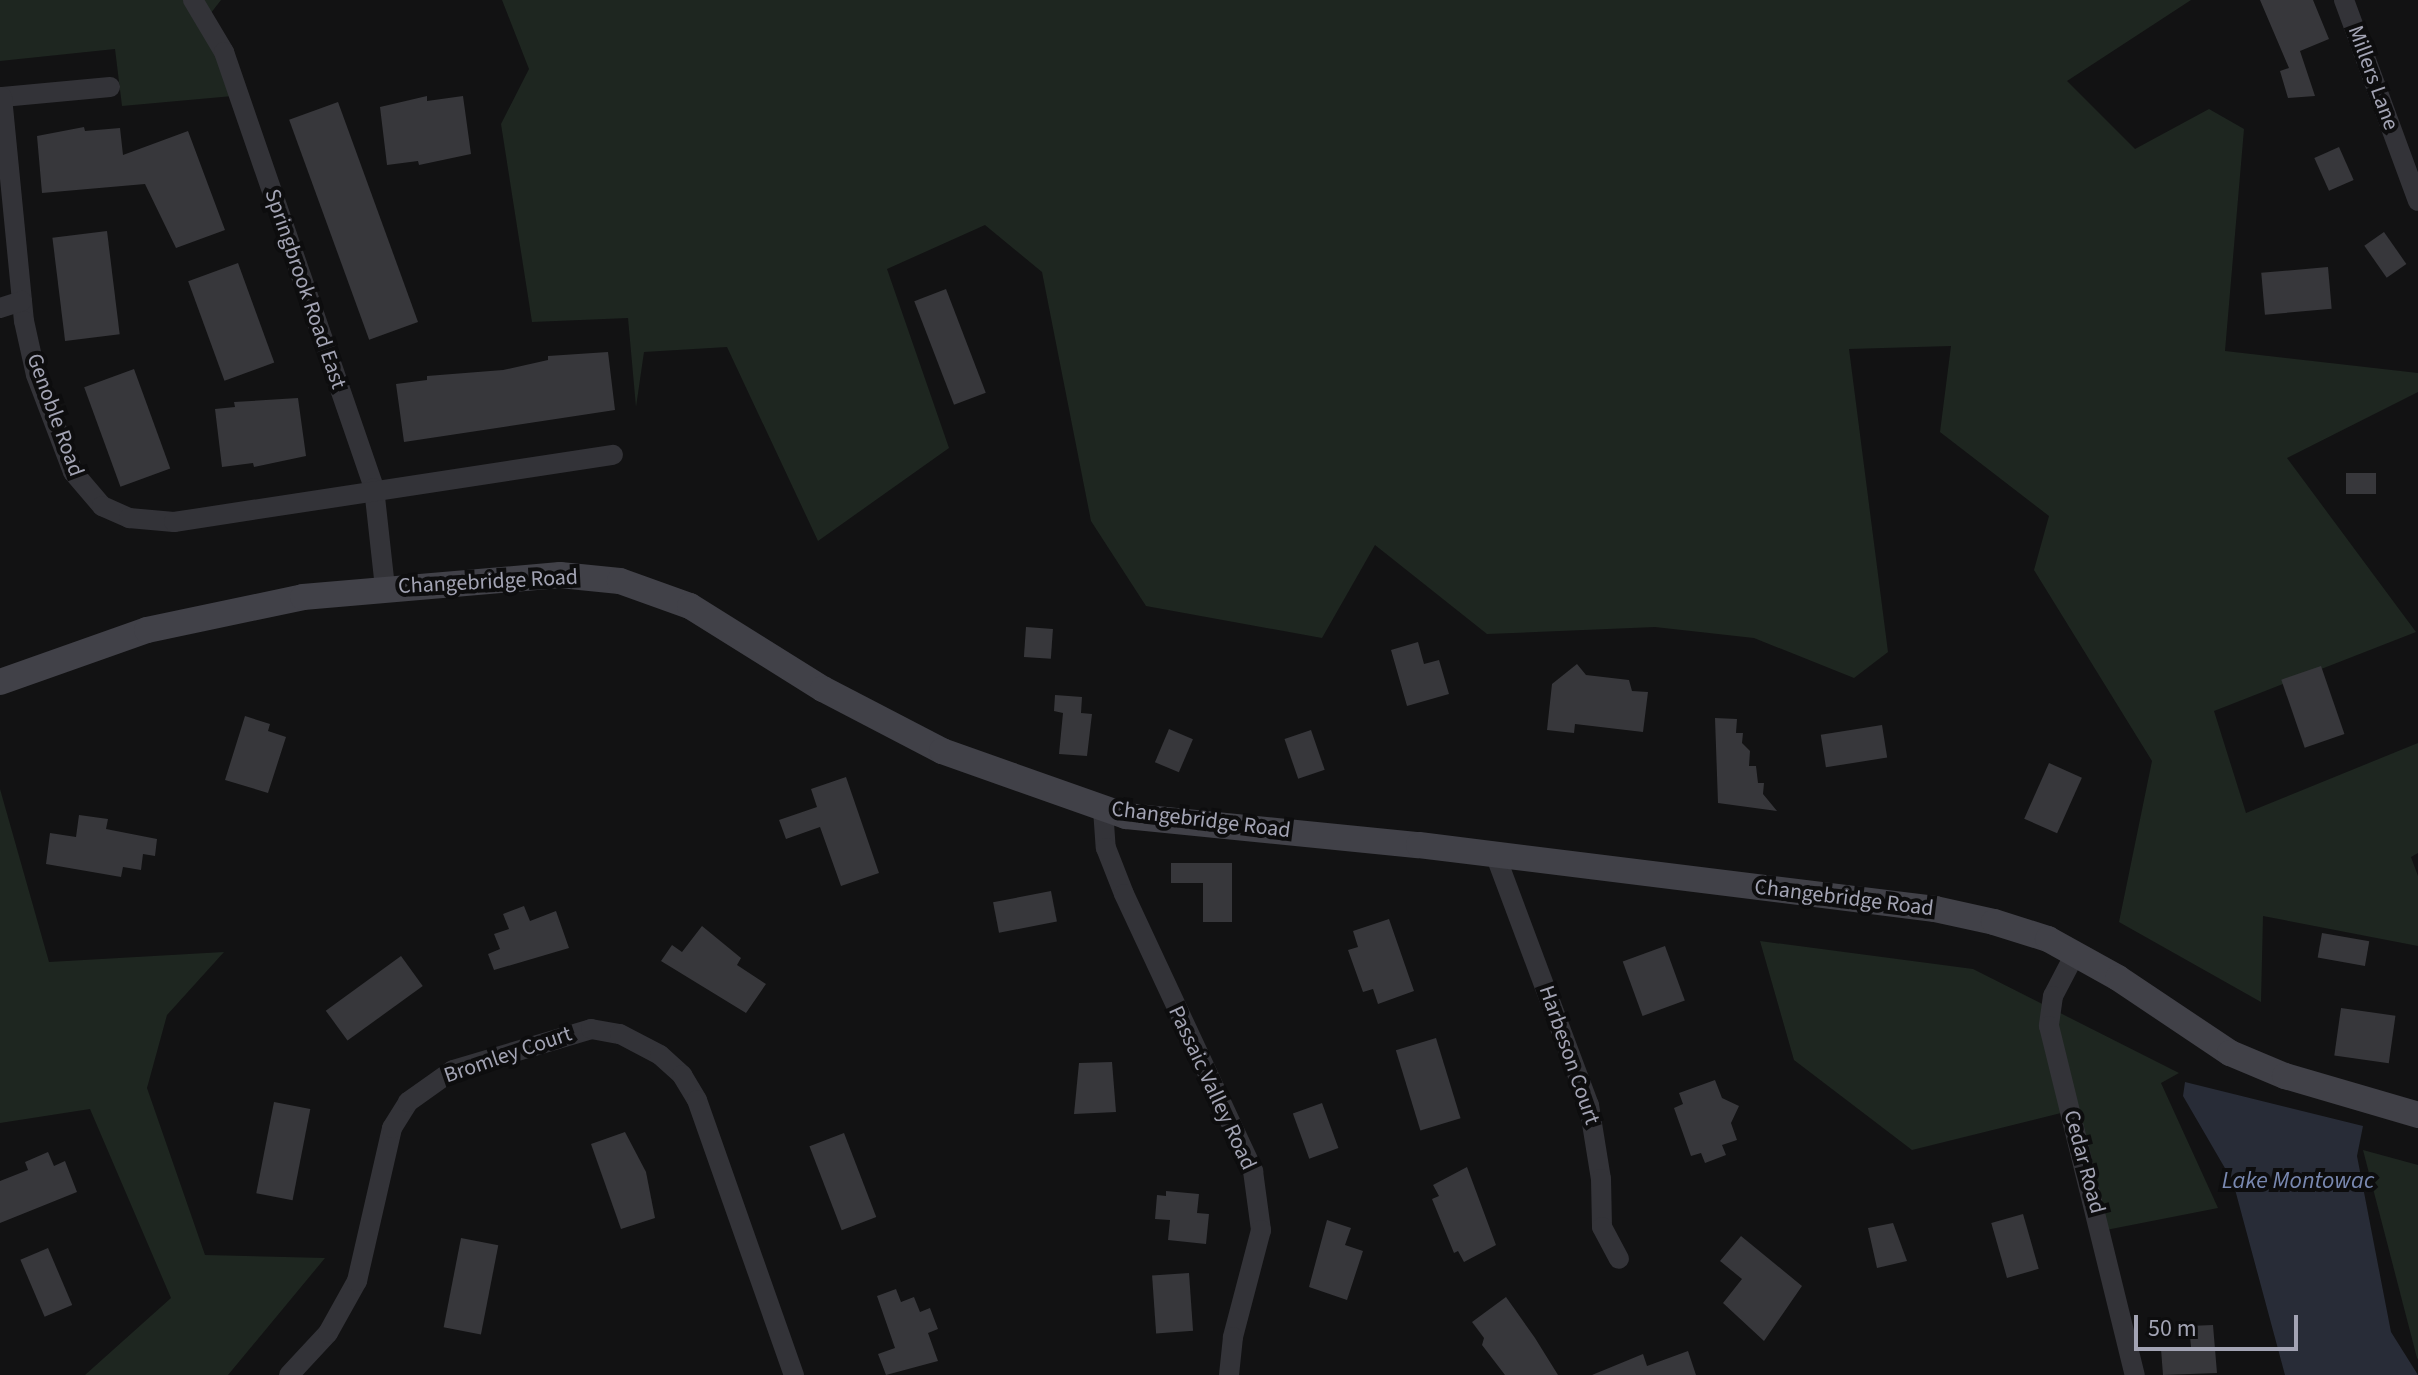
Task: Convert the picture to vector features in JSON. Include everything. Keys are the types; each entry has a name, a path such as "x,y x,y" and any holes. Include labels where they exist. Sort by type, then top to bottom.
{"main road":[{"name":"Changebridge Road","path":"0,682 147,630 219,611 385,588 560,575 649,589 690,606 888,726 998,773 1126,816 1495,854 1935,909 2011,927 2075,954 2230,1053 2300,1081 2418,1115"}],"street":[{"name":"Springbrook Road East","path":"193,0 224,52 374,488 385,588"},
{"name":"Millers Lane","path":"2344,0 2418,201"},
{"name":"Genoble Road","path":"110,87 2,97 22,301 36,375 73,472 90,496 115,513 174,522 374,488 613,455"},
{"path":"0,308 22,301"},
{"name":"Passaic Valley Road","path":"1103,809 1106,848 1124,894 1253,1171 1261,1230 1233,1337 1229,1375"},
{"name":"Harbeson Court","path":"1495,854 1589,1105 1601,1179 1602,1227 1619,1259"},
{"name":"Cedar Road","path":"2075,954 2053,996 2049,1026 2135,1375"},
{"name":"Bromley Court","path":"289,1375 328,1333 357,1281 392,1128 408,1102 453,1070 591,1029 620,1034 660,1055 682,1075 697,1100 794,1375"}],"shaded area":[{"path":"0,0 221,0 207,18 244,95 122,106 115,49 0,61"},
{"path":"502,0 2191,0 2067,81 2135,149 2209,109 2244,129 2225,351 2418,373 2418,392 2287,458 2416,632 2214,711 2246,813 2418,743 2418,853 2411,857 2418,876 2418,946 2263,916 2261,1002 2119,922 2152,761 2034,570 2049,516 1940,432 1951,346 1849,349 1888,652 1854,678 1754,638 1655,627 1487,634 1375,545 1322,638 1146,606 1091,521 1042,272 985,225 887,269 949,448 818,541 727,347 644,352 636,407 628,318 532,322 501,124 529,69"},
{"path":"0,789 49,962 224,952 167,1015 147,1088 205,1255 325,1258 228,1375 85,1375 171,1298 90,1109 0,1123"},
{"path":"1760,941 1973,969 2179,1073 2161,1083 2218,1208 2106,1230 2077,1109 1912,1150 1794,1060"},
{"path":"2363,1150 2418,1165 2418,1359 2417,1358"}],"water":[{"name":"Lake Montowac","path":"2185,1082 2363,1126 2357,1156 2391,1332 2418,1375 2285,1375 2233,1182 2183,1096"}],"building":[{"path":"2260,0 2313,0 2329,39 2300,51 2315,96 2288,98 2280,71 2289,68"},
{"path":"427,96 427,101 463,96 471,154 419,165 418,161 387,165 380,107"},
{"path":"338,102 418,322 369,340 289,120"},
{"path":"84,127 85,131 120,128 123,155 188,131 225,230 176,248 145,184 42,193 37,136"},
{"path":"2339,147 2354,180 2329,191 2314,158"},
{"path":"107,231 120,334 65,341 52,238"},
{"path":"2384,232 2406,264 2387,278 2364,246"},
{"path":"238,263 274,363 224,381 188,281"},
{"path":"2328,267 2332,309 2265,315 2261,273"},
{"path":"946,289 986,393 954,405 914,301"},
{"path":"608,352 615,410 404,442 396,384 427,380 427,376 503,370 548,360 548,356"},
{"path":"134,369 170,469 120,487 84,387"},
{"path":"298,398 306,456 254,467 253,463 222,467 215,409 235,407 234,402"},
{"path":"2346,473 2376,473 2376,494 2346,494"},
{"path":"1026,627 1053,629 1051,659 1024,657"},
{"path":"1418,642 1424,664 1439,660 1449,694 1407,706 1391,650"},
{"path":"1577,664 1586,675 1629,680 1632,691 1648,692 1643,732 1575,724 1574,733 1547,730 1552,684"},
{"path":"2321,666 2344,734 2305,748 2281,680"},
{"path":"1055,695 1082,697 1081,713 1092,714 1087,756 1059,754 1063,713 1054,711"},
{"path":"245,716 270,724 268,731 286,737 268,793 225,780"},
{"path":"1715,718 1737,719 1736,733 1743,733 1742,743 1750,751 1749,766 1756,766 1758,783 1764,783 1763,794 1777,811 1718,803"},
{"path":"1882,725 1887,758 1826,767 1821,735"},
{"path":"1169,729 1193,739 1179,772 1155,762"},
{"path":"1311,730 1325,770 1298,779 1285,739"},
{"path":"2049,763 2082,778 2057,833 2024,819"},
{"path":"846,777 879,873 841,886 820,827 786,839 779,820 817,807 811,789"},
{"path":"79,815 108,819 106,829 157,839 155,856 143,854 141,870 123,867 121,877 46,864 50,833 76,837"},
{"path":"1171,863 1232,863 1232,922 1203,922 1203,883 1171,883"},
{"path":"1051,891 1057,921 999,933 993,902"},
{"path":"524,906 530,921 556,911 569,948 494,970 488,954 500,949 494,934 509,929 503,914"},
{"path":"1389,919 1414,991 1378,1004 1373,989 1363,992 1348,950 1358,947 1353,931"},
{"path":"702,926 741,958 737,965 766,984 746,1013 661,961 672,945 682,952"},
{"path":"2322,933 2369,941 2365,966 2318,958"},
{"path":"1665,946 1685,1001 1643,1016 1623,961"},
{"path":"401,956 423,986 348,1041 326,1011"},
{"path":"2341,1008 2395,1016 2389,1063 2334,1056"},
{"path":"1436,1038 1461,1118 1420,1131 1396,1050"},
{"path":"1112,1062 1116,1112 1074,1114 1079,1063"},
{"path":"1715,1080 1722,1098 1739,1106 1731,1123 1737,1140 1722,1145 1726,1155 1705,1163 1701,1153 1691,1156 1674,1108 1683,1104 1679,1093"},
{"path":"274,1102 310,1109 293,1200 256,1193"},
{"path":"1322,1103 1338,1148 1309,1159 1293,1114"},
{"path":"625,1132 646,1172 655,1218 621,1229 591,1144"},
{"path":"844,1133 876,1217 842,1230 809,1146"},
{"path":"48,1152 54,1166 65,1161 77,1192 0,1223 0,1181 28,1170 25,1162"},
{"path":"1467,1167 1496,1245 1464,1262 1458,1251 1454,1253 1432,1199 1439,1196 1433,1185"},
{"path":"1166,1191 1199,1194 1197,1213 1209,1214 1206,1244 1168,1240 1170,1220 1155,1219 1157,1195 1166,1196"},
{"path":"2023,1214 2039,1269 2007,1278 1991,1223"},
{"path":"1327,1220 1351,1228 1345,1245 1363,1251 1347,1300 1309,1287"},
{"path":"1893,1223 1907,1261 1877,1268 1868,1228"},
{"path":"1741,1236 1802,1286 1764,1341 1723,1303 1742,1279 1720,1261"},
{"path":"461,1238 498,1245 481,1335 444,1327"},
{"path":"48,1248 72,1305 45,1317 20,1260"},
{"path":"1189,1273 1193,1331 1156,1333 1152,1276"},
{"path":"896,1289 901,1302 914,1297 920,1312 930,1308 938,1329 928,1333 938,1361 886,1375 878,1354 895,1348 877,1296"},
{"path":"1506,1297 1558,1375 1505,1375 1482,1345 1484,1338 1472,1322"},
{"path":"2213,1325 2217,1373 2163,1375 2161,1349 2191,1347 2189,1326"},
{"path":"1688,1351 1696,1375 1592,1375 1643,1354 1647,1366"}]}
